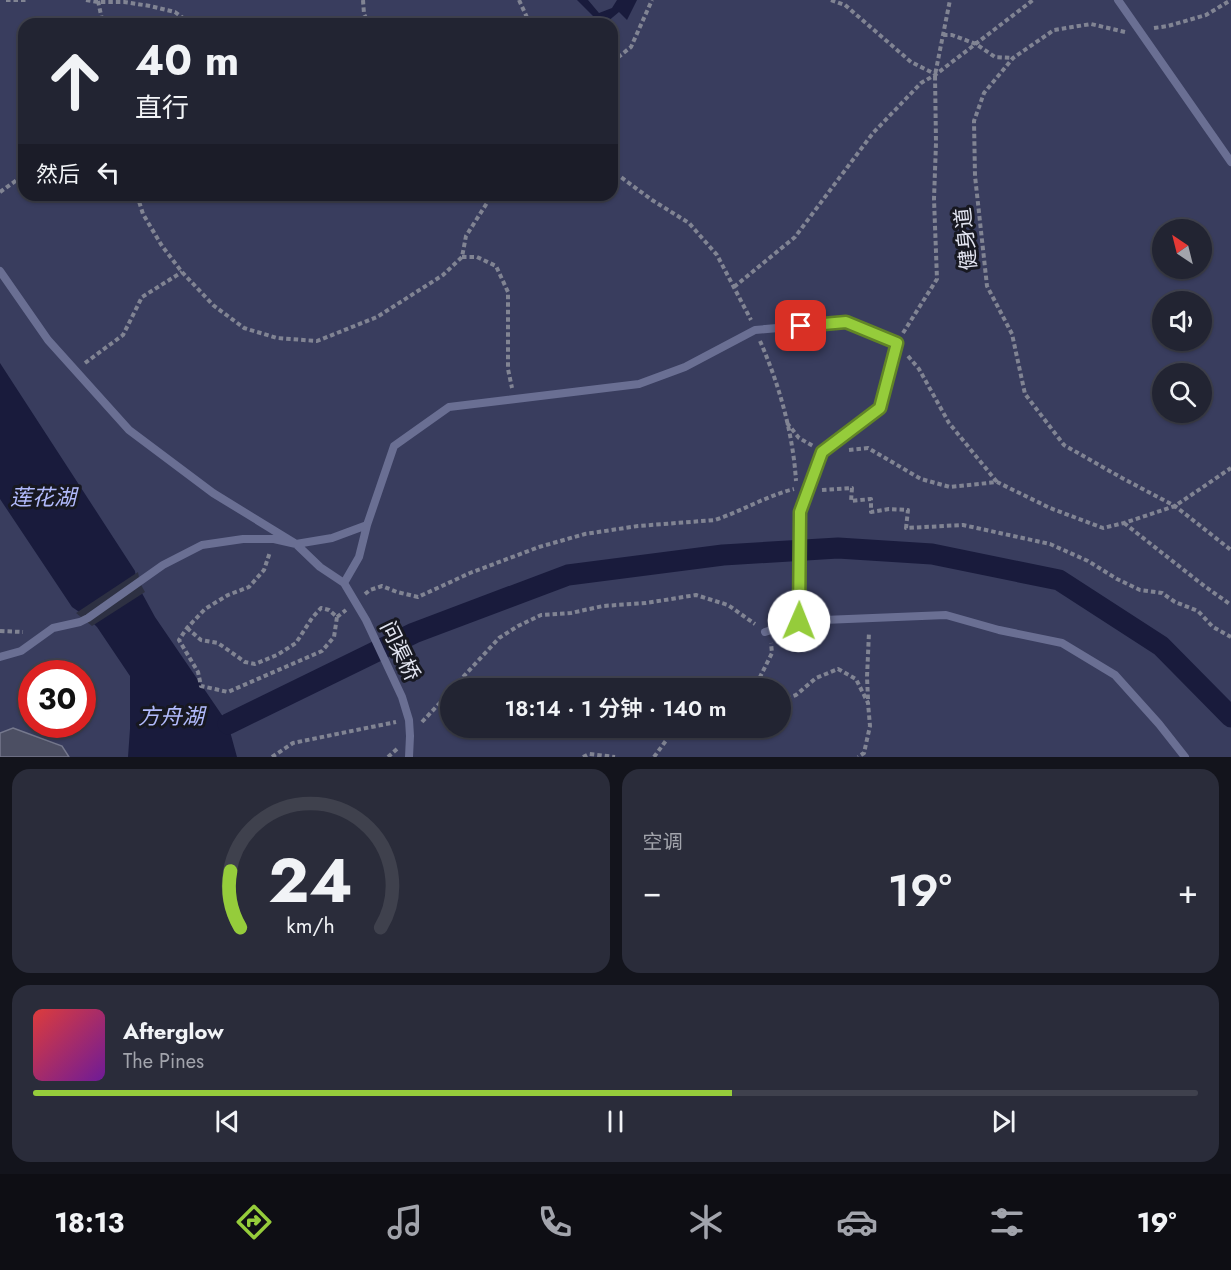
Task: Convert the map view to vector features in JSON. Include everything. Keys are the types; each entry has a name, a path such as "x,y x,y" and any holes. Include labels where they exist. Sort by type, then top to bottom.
{"street":[{"path":"799,621 802,492"}],"lane":[{"path":"1118,0 1231,162"},
{"path":"0,271 48,340 129,430 213,493 296,544 320,567 344,583 359,557 367,525 394,446 449,407 639,384 685,367 755,330 846,322 897,343 880,408 822,452 802,492"},
{"path":"0,657 21,651 53,628 88,618 163,566 202,545 243,539 274,539 296,544 332,538 367,525"},
{"name":"问渠桥","path":"344,583 366,620 402,697 409,720 409,757"},
{"path":"765,632 799,621 946,615 999,630 1062,643 1116,675 1185,757"}],"path":[{"path":"6,0 27,0"},
{"path":"86,0 150,6 175,12 183,18"},
{"path":"363,0 366,18"},
{"path":"519,0 527,18"},
{"path":"618,57 631,47 652,0"},
{"path":"831,0 846,5 911,62 936,75"},
{"path":"950,0 936,75 934,199 937,279 897,343 919,369 949,423 997,482 1050,508 1103,528 1174,506 1231,468"},
{"path":"734,287 795,237 873,133 921,84 936,75 1033,0"},
{"name":"健身道","path":"1231,0 1206,15 1168,26 1123,32 1091,24 1054,30 1013,58 984,93 974,121 975,176 987,286 1012,334 1025,394 1064,445 1174,506 1231,550"},
{"path":"98,1 102,18"},
{"path":"943,35 952,35 976,44 995,57 1013,58"},
{"path":"618,175 689,223 717,255 769,360 787,423 796,475 802,492"},
{"path":"0,192 18,179"},
{"path":"139,201 143,214 162,246 182,272 213,305 244,328 277,338 317,340 377,317 443,275 462,257 466,236 488,201"},
{"path":"462,257 477,257 496,266 508,292 508,369 514,400"},
{"path":"76,371 123,335 142,297 182,272"},
{"path":"787,423 799,438 822,452 868,448 921,479 950,487 997,482"},
{"path":"1124,523 1231,605"},
{"path":"187,628 201,640 218,643 245,662 255,664 278,655 296,643 321,608 329,610 337,617 334,637 322,651 228,692 201,686 198,672 179,640 187,628 205,609 249,586 264,570 274,539"},
{"path":"462,678 499,638 541,615 571,613 603,606 646,603 696,595 728,605 765,632 771,644 772,653 760,678"},
{"path":"858,757 864,755 870,726 867,677 871,619"},
{"path":"791,697 816,678 838,669 856,679 868,703"},
{"path":"272,757 293,743 409,720"},
{"path":"654,757 667,738"},
{"path":"583,757 589,754 615,757"}],"shaded area":[{"path":"0,0 1231,0 1231,757 0,757"}],"water":[{"path":"577,0 588,0 599,13 612,8 617,0 637,0 627,20 619,12 612,18 595,18"},
{"path":"0,363 135,571 137,584 155,617 228,724 237,757 128,757 130,676 97,627 72,607 0,499"}],"pier":[{"path":"138,572 145,592 92,626 76,613"}],"building":[{"path":"13,728 18,730 18,738 40,738 62,746 69,757 0,757 0,733"}],"waterway":[{"path":"228,724 414,633 568,575 723,555 838,548 932,554 1059,580 1161,646 1231,717"}],"route":[{"path":"799,621 800,512 822,452 880,408 897,343 846,322 801,326"}],"water label":[{"name":"莲花湖","path":"43,497"},
{"name":"方舟湖","path":"171,716"}]}
